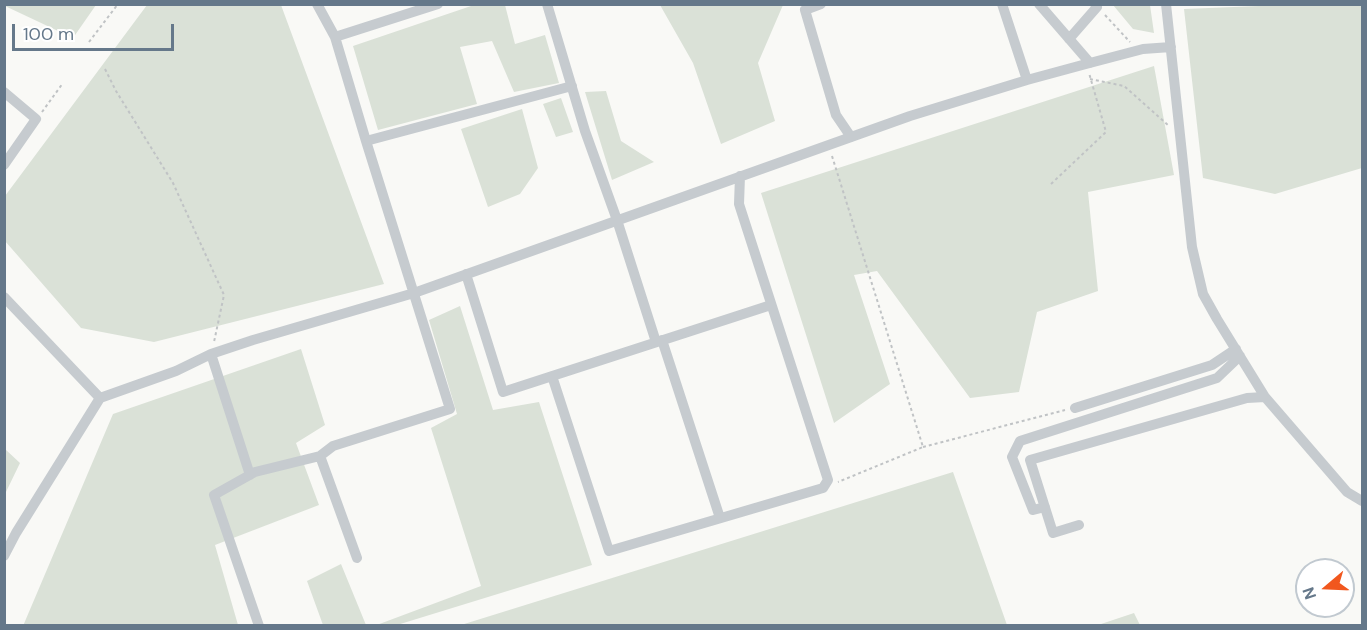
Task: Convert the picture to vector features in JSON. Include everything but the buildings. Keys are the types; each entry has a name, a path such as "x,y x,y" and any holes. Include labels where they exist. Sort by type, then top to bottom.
{"street":[{"path":"259,626 214,495 255,472 320,456 333,446 450,409 335,37 317,4"},
{"path":"335,37 438,4"},
{"path":"547,4 585,131 720,518"},
{"path":"821,4 805,10 836,115 851,137"},
{"path":"1002,4 1027,80"},
{"path":"1039,4 1088,64"},
{"path":"1166,4 1192,247 1203,294 1216,320 1265,397 1347,492 1362,501"},
{"path":"1069,39 1096,6"},
{"path":"4,556 100,398 176,371 211,354 414,292 910,116 1027,80 1138,50 1171,47"},
{"path":"366,141 572,86"},
{"path":"4,92 36,119 4,165"},
{"path":"552,376 609,551 824,488 828,480 739,204 740,176"},
{"path":"466,274 503,392 771,305"},
{"path":"4,297 100,398"},
{"path":"1075,408 1212,365 1238,353"},
{"path":"1045,507 1033,510 1012,457 1020,441 1217,378 1238,353"},
{"path":"211,354 250,475"},
{"path":"1078,525 1053,533 1030,460 1247,398 1265,397"},
{"path":"320,456 357,558"}],"path":[{"path":"89,42 118,4"},
{"path":"1096,6 1138,50"},
{"path":"1051,184 1106,132 1090,79 1088,64"},
{"path":"105,69 116,91 173,183 224,295 211,354"},
{"path":"1090,79 1124,86 1180,136"},
{"path":"36,119 63,83"},
{"path":"828,145 923,447"},
{"path":"824,488 923,447 1075,408"}],"shaded area":[{"path":"5,4 96,4 96,5 73,38"},
{"path":"1308,4 1362,5 1362,168 1275,194 1203,178 1184,9"},
{"path":"147,5 281,5 384,284 154,342 81,328 5,241 5,196"},
{"path":"474,5 505,5 515,44 545,35 559,83 514,92 492,41 460,47 477,104 378,130 353,46"},
{"path":"660,5 783,5 758,63 775,121 721,144 693,63"},
{"path":"1113,5 1150,5 1154,33 1133,29"},
{"path":"1154,66 1174,175 1088,192 1098,291 1037,312 1019,392 970,398 877,271 854,275 890,384 834,423 761,193"},
{"path":"606,91 621,141 654,162 612,180 585,92"},
{"path":"561,98 573,132 556,137 543,104"},
{"path":"522,109 538,168 520,194 488,207 461,129"},
{"path":"460,306 493,410 539,402 592,565 397,625 374,626 481,586 431,428 457,414 429,320"},
{"path":"301,349 325,425 296,443 319,505 215,545 238,625 23,626 113,414"},
{"path":"5,449 20,463 5,494"},
{"path":"953,472 1007,625 461,625"},
{"path":"341,564 366,625 323,625 307,581"},
{"path":"1134,613 1140,625 1098,625"}]}
